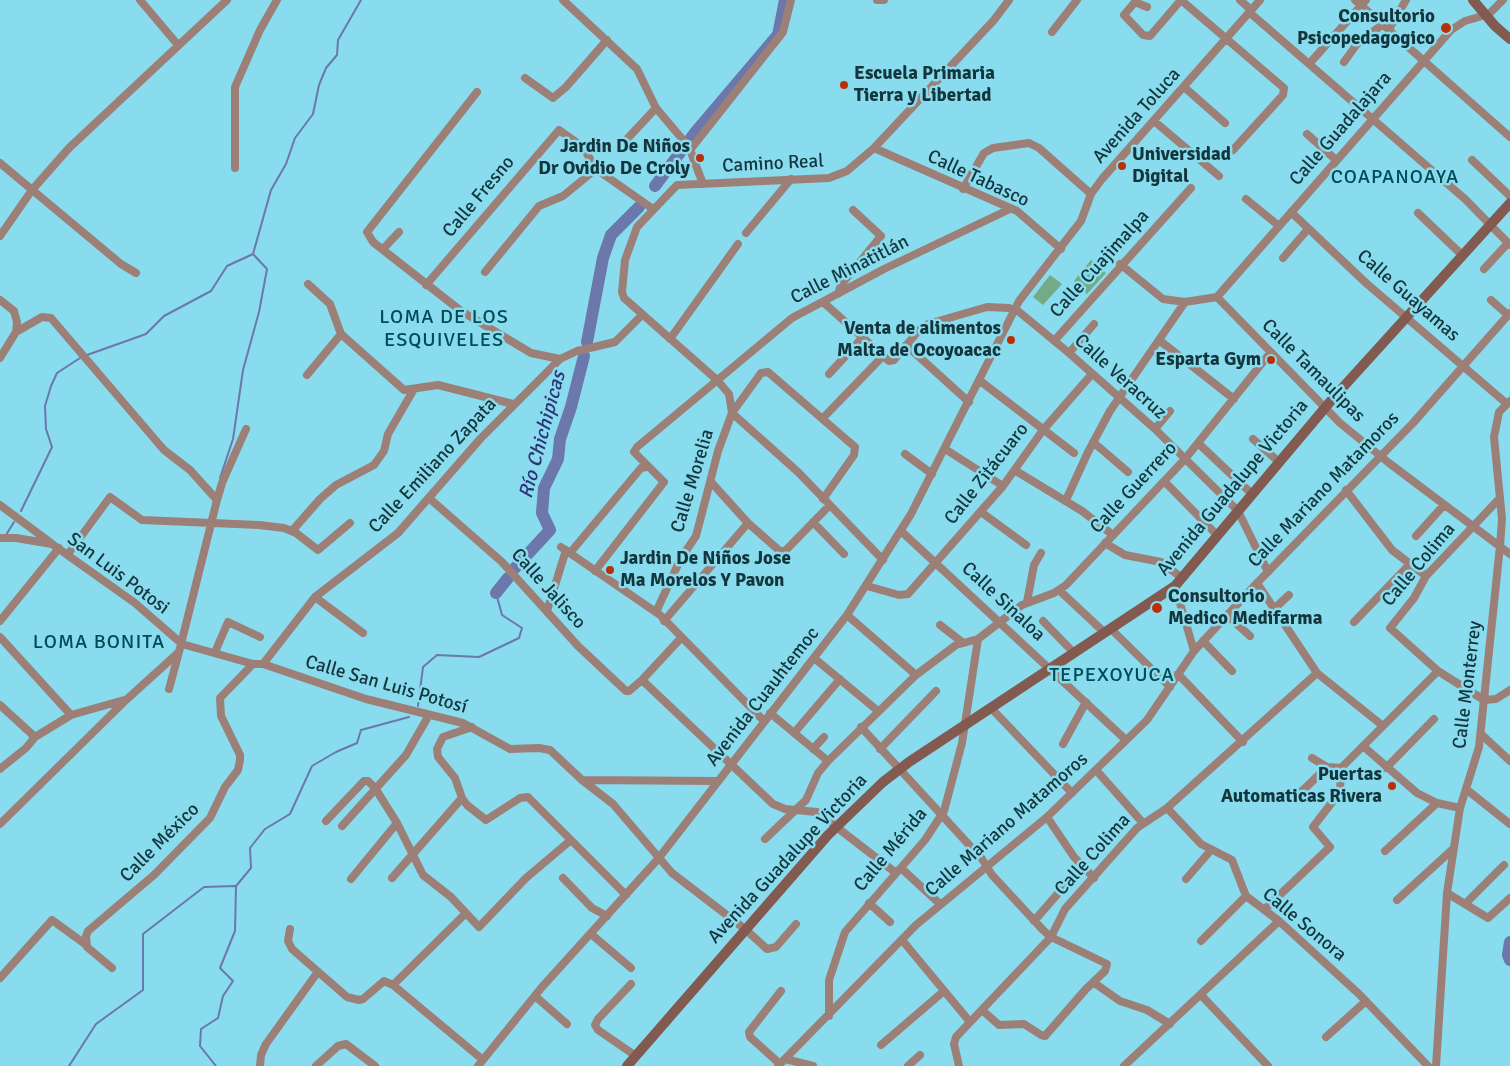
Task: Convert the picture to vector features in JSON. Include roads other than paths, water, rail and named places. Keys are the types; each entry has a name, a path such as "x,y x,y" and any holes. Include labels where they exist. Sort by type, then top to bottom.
{"main road":[{"path":"1473,0 1510,39"},
{"name":"Avenida Guadalupe Victoria","path":"627,1066 837,826 898,769 1175,586 1324,408 1510,203"}],"street":[{"path":"140,0 178,45"},
{"path":"0,236 32,190 95,122 226,0"},
{"path":"235,168 235,87 260,30 277,0"},
{"path":"563,0 608,40 640,73 656,108 690,148 703,184"},
{"path":"690,148 783,32 791,0"},
{"path":"876,0 884,0"},
{"name":"Camino Real","path":"732,413 730,394 717,380 642,315 623,295 625,260 636,228 677,185 791,179 838,175 847,171 874,148 994,20 1009,0"},
{"path":"1052,32 1077,0"},
{"path":"1147,7 1135,2 1124,15 1144,35 1150,36 1181,0 1283,86 1285,91 1233,150"},
{"path":"1240,0 1309,64 1491,224 1509,244 1484,269"},
{"name":"Avenida Toluca","path":"1014,309 1081,221 1091,194 1108,172 1260,0"},
{"path":"1344,62 1357,44 1386,27 1406,0"},
{"name":"Calle Guadalajara","path":"1217,297 1423,60 1458,25 1473,18 1487,15 1503,0"},
{"path":"1309,64 1361,2 1386,27 1510,137"},
{"path":"525,78 553,98 566,87 608,40"},
{"path":"1184,87 1225,123"},
{"path":"477,92 367,232 373,242 461,311 531,353 560,359"},
{"path":"627,139 656,108"},
{"path":"1154,121 1219,176"},
{"name":"Calle Fresno","path":"426,285 557,131 561,130 583,147 596,169"},
{"path":"1307,134 1336,160"},
{"path":"963,189 984,153 993,148 1029,143 1039,148 1091,194"},
{"name":"Calle Tabasco","path":"874,148 963,189 1017,211 1061,249"},
{"path":"1472,160 1510,196"},
{"path":"0,163 121,264 136,272"},
{"path":"485,272 539,206 564,196 596,169 653,209"},
{"path":"746,233 791,179"},
{"name":"Calle Cuajimalpa","path":"1055,340 1120,264 1191,188"},
{"path":"1246,199 1280,226"},
{"name":"Calle Minatitlán","path":"646,467 634,452 635,449 792,318 884,269 1010,209"},
{"path":"838,294 841,285 880,236 853,210"},
{"name":"Calle Guayamas","path":"1291,212 1405,317 1508,402"},
{"path":"1418,213 1462,255"},
{"path":"1283,258 1308,229"},
{"path":"383,250 399,232"},
{"path":"670,339 738,244"},
{"path":"1120,264 1158,296 1170,301 1185,302 1217,297"},
{"path":"308,284 330,304 341,334 404,390 429,385 450,387 513,404"},
{"name":"Calle Tamaulipas","path":"1217,297 1324,408 1380,456 1510,554"},
{"path":"0,300 15,313 17,322 16,332 0,358"},
{"path":"1492,300 1509,314"},
{"path":"823,302 891,361 928,324 987,308 1014,309"},
{"path":"1066,500 1093,442 1119,398 1185,302"},
{"name":"Calle Veracruz","path":"1014,309 1055,340 1155,429 1238,511 1268,572"},
{"name":"Avenida Cuauhtemoc","path":"481,1063 535,996 658,859 847,615 901,531 969,402 1014,309"},
{"name":"Calle Mariano Matamoros","path":"781,1063 940,904 1047,817 1154,713 1194,651 1380,456 1464,366 1509,314"},
{"name":"Calle Emiliano Zapata","path":"263,664 315,598 398,533 513,404 560,359 577,351 615,342 642,315"},
{"path":"16,332 42,317 51,318 164,450 201,481 217,500"},
{"path":"1069,353 1094,324"},
{"path":"307,376 341,334"},
{"path":"829,374 863,337"},
{"path":"1159,340 1234,399"},
{"path":"906,345 969,402"},
{"name":"Calle Guerrero","path":"978,639 1027,602 1059,590 1185,459 1271,352"},
{"path":"823,418 883,356"},
{"name":"Calle Morelia","path":"656,612 680,558 696,536 718,451 732,413 761,373 768,372 853,444 856,451 826,503"},
{"name":"Calle Zitácuaro","path":"867,586 899,596 908,594 1016,471 1043,430 1092,374"},
{"path":"980,380 1074,453"},
{"path":"292,531 320,499 336,485 374,465 384,451 388,434 414,389"},
{"name":"Calle Monterrey","path":"1436,1066 1447,893 1460,808 1476,758 1481,734 1500,546 1502,519 1494,437 1499,412 1508,402"},
{"path":"1155,429 1170,411"},
{"path":"732,413 788,462 883,560"},
{"path":"169,689 222,482 246,429"},
{"path":"1253,440 1279,462"},
{"name":"Calle Guerrero","path":"1093,442 1128,472"},
{"path":"1198,443 1252,494"},
{"path":"945,449 1003,486"},
{"path":"905,454 932,474"},
{"path":"547,611 566,550 641,468 646,467 662,479 663,484 595,571"},
{"path":"1016,471 1066,500 1113,535"},
{"path":"1164,481 1217,535"},
{"path":"711,482 748,523 779,551 783,552 813,522 826,503"},
{"path":"1346,490 1392,550 1409,565 1426,576"},
{"path":"68,554 110,497 144,520 259,525 292,531 316,549 320,549 350,523"},
{"name":"Calle Jalisco","path":"429,498 502,562 578,646 624,689 629,691 642,680 681,638"},
{"name":"Calle Colima","path":"1438,672 1390,628 1414,598 1426,576 1500,499"},
{"path":"0,505 56,546 0,621"},
{"path":"1416,536 1444,505"},
{"path":"981,512 1026,545"},
{"path":"813,522 844,554"},
{"path":"664,621 748,523"},
{"name":"Calle Sinaloa","path":"901,531 1001,621 1126,740"},
{"name":"San Luis Potosi","path":"0,538 16,538 56,546 135,602 180,648"},
{"path":"1105,543 1125,555 1161,562 1182,578"},
{"path":"566,550 656,612 764,721"},
{"path":"1027,602 1034,565 1041,553"},
{"path":"1354,622 1409,565"},
{"path":"1257,583 1317,673 1383,726"},
{"path":"1175,586 1194,651"},
{"path":"1059,590 1170,687"},
{"path":"1274,609 1289,595"},
{"path":"315,598 363,633"},
{"path":"847,615 916,675"},
{"path":"1227,615 1250,636"},
{"path":"1043,621 1074,653"},
{"path":"215,652 228,622 260,637"},
{"path":"940,625 962,642"},
{"path":"0,637 71,715"},
{"path":"765,839 798,809 828,761 916,675 942,654 962,642 978,639"},
{"name":"Calle Mérida","path":"829,1016 829,980 841,939 848,926 925,840 941,816 957,766 966,725 978,639"},
{"path":"1204,641 1232,671"},
{"path":"0,824 180,648"},
{"name":"Calle San Luis Potosí","path":"180,648 215,652 253,664 263,664 366,699 472,727 510,750 538,748 550,750 582,780 613,804 658,859 682,882 770,950 779,944 796,924"},
{"path":"814,658 878,711"},
{"name":"Calle México","path":"85,944 88,932 154,876 213,814 225,787 238,770 240,760 240,754 222,716 220,698 253,664"},
{"path":"1264,910 1328,850 1330,845 1315,832 1313,824 1340,792 1341,768 1438,672 1484,700 1496,699 1510,690"},
{"name":"Calle Colima","path":"959,1066 955,1040 1051,937 1065,909 1143,823 1167,808 1243,742 1317,673"},
{"path":"1178,674 1243,742"},
{"path":"794,732 840,679"},
{"path":"642,680 773,804 785,809 818,812 940,904"},
{"path":"880,749 936,691"},
{"path":"0,769 26,748 35,736 71,715 126,700"},
{"path":"1062,744 1086,702"},
{"path":"0,705 35,736"},
{"path":"104,705 111,714"},
{"path":"991,708 1072,793"},
{"path":"770,713 828,761"},
{"path":"342,826 406,754 429,715"},
{"path":"1386,768 1434,719"},
{"path":"472,727 443,738 437,749 438,757 455,778 462,798 486,820 520,798 528,797 626,895"},
{"path":"861,727 987,866 1034,921 1051,937 1105,962 1107,968 1105,971 1048,1034 1041,1036 1024,1024 999,1025 982,1010"},
{"path":"1481,734 1509,758"},
{"path":"813,749 824,737"},
{"path":"1363,746 1412,790 1437,803 1460,808"},
{"path":"1312,758 1327,767 1341,768"},
{"path":"1297,796 1327,767"},
{"path":"1096,770 1143,823"},
{"path":"582,780 717,781"},
{"path":"326,821 364,781 375,788 398,823 425,877 446,893 480,927 526,878 571,840"},
{"path":"1466,790 1508,820"},
{"path":"392,878 462,798"},
{"path":"1385,851 1437,803"},
{"name":"Calle Sonora","path":"1167,808 1196,840 1232,860 1246,896 1279,922 1366,1000 1428,1066"},
{"path":"1047,817 1081,866 1094,878"},
{"path":"350,879 398,823"},
{"path":"1397,900 1453,848"},
{"path":"1186,879 1211,850"},
{"path":"1465,904 1504,865"},
{"path":"1034,921 1081,866"},
{"path":"563,878 592,908 607,916"},
{"path":"1447,893 1485,917 1493,916 1510,898"},
{"path":"1201,941 1246,896"},
{"path":"869,903 890,922"},
{"path":"393,985 466,913"},
{"path":"0,978 52,920 85,944 112,968"},
{"path":"1129,1065 1279,922"},
{"path":"290,929 289,946 317,973 350,998 363,999 384,981 393,985 481,1063"},
{"path":"591,934 630,968"},
{"path":"902,940 970,1022"},
{"path":"260,1066 261,1055 266,1044 317,973"},
{"path":"1094,982 1120,1001 1147,1010 1170,1024"},
{"path":"631,984 598,1019 595,1025 598,1030 636,1056"},
{"path":"781,991 749,1032 750,1037 781,1063 813,1066"},
{"path":"881,1045 944,991"},
{"path":"1201,995 1268,1066"},
{"path":"535,996 567,1024"},
{"path":"1326,1037 1366,1000"},
{"path":"316,1066 338,1046 346,1044 375,1066"},
{"path":"908,1066 920,1055"}],"waterway":[{"path":"253,254 271,190 286,164 295,138 313,114 319,85 326,68 337,55 338,40 361,0"},
{"name":"Río Chichipicas","path":"655,186 694,134 778,35 785,0"},
{"name":"Río Chichipicas","path":"587,342 603,258 611,235 639,207"},
{"path":"87,355 146,334 164,316 211,291 227,266 253,254"},
{"path":"220,478 233,439 243,370 259,312 267,269 253,254"},
{"name":"Río Chichipicas","path":"515,568 550,530 542,513 544,488 558,459 560,439 571,407 584,356"},
{"path":"21,511 52,447 46,429 45,406 51,386 57,373 80,358"},
{"path":"6,535 14,522"},
{"name":"Río Chichipicas","path":"496,593 508,578"},
{"path":"418,706 423,667 437,655 479,657 519,638 522,628 502,615 496,593"},
{"path":"216,1066 200,1046 201,1029 218,1018 223,996 233,981 220,968 235,931 236,886 251,868 250,848 265,829 290,814 312,766 336,752 357,743 361,730 409,717"},
{"path":"69,1066 96,1024 143,990 143,934 204,887 235,886"},
{"path":"1510,942 1508,955 1510,960"}],"place":[{"name":"Consultorio Psicopedagogico","path":"1446,28"},
{"name":"Escuela Primaria Tierra y Libertad","path":"844,85"},
{"name":"Jardin De Niños Dr Ovidio De Croly","path":"700,158"},
{"name":"Universidad Digital","path":"1122,166"},
{"name":"Venta de alimentos Malta de Ocoyoacac","path":"1011,340"},
{"name":"Esparta Gym","path":"1271,360"},
{"name":"Jardin De Niños Jose Ma Morelos Y Pavon","path":"610,570"},
{"name":"Consultorio Medico Medifarma","path":"1157,608"},
{"name":"Puertas Automaticas Rivera","path":"1392,786"}],"district":[{"name":"COAPANOAYA","path":"1395,178"},
{"name":"LOMA DE LOS ESQUIVELES","path":"444,330"},
{"name":"LOMA BONITA","path":"99,643"},
{"name":"TEPEXOYUCA","path":"1112,676"}]}
